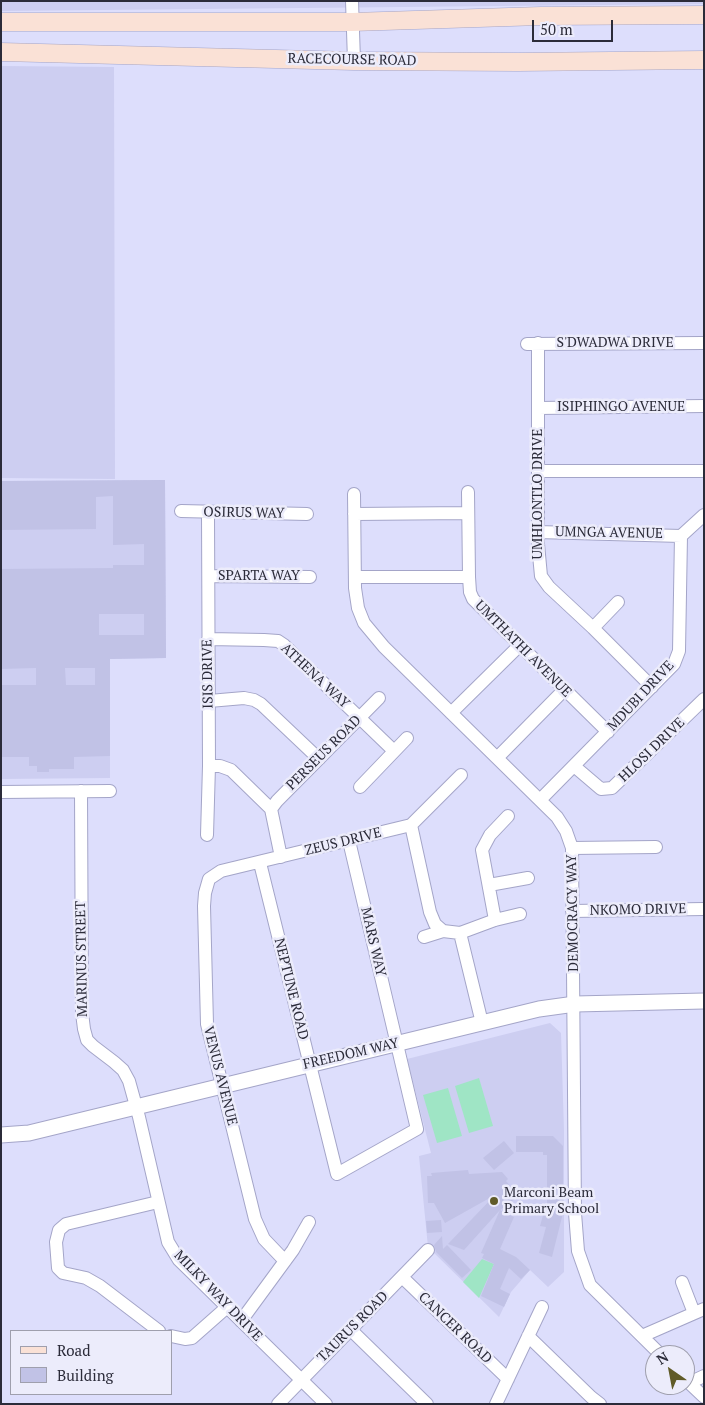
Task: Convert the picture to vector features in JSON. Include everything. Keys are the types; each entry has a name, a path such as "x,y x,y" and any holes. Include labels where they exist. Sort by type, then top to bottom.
{"main road":[{"path":"1,22 352,22 541,16 704,15"},
{"name":"RACECOURSE ROAD","path":"1,52 354,61 704,60"}],"street":[{"path":"352,1 354,61"},
{"name":"S'DWADWA DRIVE","path":"532,343 704,343"},
{"name":"UMHLONTLO DRIVE","path":"532,343 538,408 539,566 543,581 652,687"},
{"name":"ISIPHINGO AVENUE","path":"538,408 704,406"},
{"path":"538,471 704,471"},
{"name":"UMTHATHI AVENUE","path":"468,492 469,577 470,592 473,599 608,732"},
{"name":"DEMOCRACY WAY","path":"354,494 355,577 358,608 364,623 384,647 562,823 572,848 575,1004 575,1204 578,1251 590,1285 651,1345"},
{"name":"OSIRUS WAY","path":"181,511 307,514"},
{"path":"354,514 468,512"},
{"name":"ISIS DRIVE","path":"207,835 209,766 208,513"},
{"path":"681,536 704,516"},
{"name":"UMNGA AVENUE","path":"538,532 681,536"},
{"name":"MDUBI DRIVE","path":"540,800 674,664 680,651 681,536"},
{"name":"SPARTA WAY","path":"208,576 310,576"},
{"path":"355,577 469,577"},
{"path":"593,628 618,602"},
{"name":"ATHENA WAY","path":"208,639 278,641 394,751"},
{"path":"451,714 520,645"},
{"path":"497,758 564,690"},
{"path":"209,701 244,698 254,700 261,704 319,759"},
{"name":"PERSEUS ROAD","path":"271,809 379,698"},
{"name":"HLOSI DRIVE","path":"574,766 601,789 612,788 704,699"},
{"path":"360,786 407,738"},
{"path":"209,766 220,766 231,770 271,809 281,857"},
{"path":"443,931 435,924 430,912 411,825 460,775"},
{"name":"MARINUS STREET","path":"81,791 82,1013 84,1029 87,1040 123,1070 129,1081 137,1106"},
{"path":"1,792 110,791"},
{"path":"495,920 482,850 490,835 508,816"},
{"name":"ZEUS DRIVE","path":"209,879 221,871 411,825"},
{"name":"MARS WAY","path":"337,1174 416,1129 349,841"},
{"path":"572,848 656,847"},
{"name":"NEPTUNE ROAD","path":"260,863 337,1174"},
{"path":"489,885 528,878"},
{"name":"VENUS AVENUE","path":"209,879 204,906 206,1015 255,1219 264,1239 285,1261"},
{"name":"NKOMO DRIVE","path":"572,911 704,909"},
{"path":"424,937 443,931 460,933 495,920 520,914"},
{"path":"460,933 482,1023"},
{"name":"FREEDOM WAY","path":"1,1135 29,1133 539,1009 575,1004 704,1001"},
{"name":"MILKY WAY DRIVE","path":"137,1106 158,1202 168,1242 174,1254 226,1308 242,1321 326,1404"},
{"path":"158,1202 66,1224 59,1230 56,1242 58,1268 63,1273 86,1278 100,1286 158,1330"},
{"path":"242,1321 285,1261 309,1222"},
{"name":"TAURUS ROAD","path":"278,1404 428,1250"},
{"name":"CANCER ROAD","path":"402,1277 508,1379"},
{"path":"642,1336 699,1311 682,1282"},
{"path":"496,1404 542,1307"},
{"path":"172,1336 184,1339 192,1338 226,1308"},
{"path":"351,1330 427,1404"},
{"path":"528,1336 600,1404"}],"shaded area":[{"path":"1,1 704,1 704,4 1,11"},
{"path":"1,66 114,67 115,479 1,478"},
{"path":"165,480 166,658 110,659 110,778 1,779 1,481"},
{"name":"Marconi Beam Primary School","path":"550,1023 561,1033 564,1131 564,1272 548,1287 530,1270 511,1292 499,1317 428,1247 419,1156 431,1153 407,1059"}],"green space":[{"path":"479,1078 493,1126 469,1133 455,1086"},
{"path":"448,1088 462,1136 437,1143 423,1095"},
{"path":"482,1259 494,1264 479,1298 463,1282"}],"building":[{"path":"165,480 166,658 110,659 110,756 74,757 74,769 49,769 49,772 37,772 37,766 29,766 29,757 1,757 1,685 36,685 36,668 1,669 1,569 113,568 113,565 144,565 144,544 113,545 113,496 96,497 96,529 1,530 1,481","holes":["99,614 144,614 144,635 99,635","65,668 95,668 95,685 66,685"]},
{"path":"516,1136 553,1136 563,1146 563,1213 552,1257 539,1253 546,1227 540,1226 544,1212 547,1213 547,1155 543,1155 543,1152 516,1152"},
{"path":"504,1141 514,1153 494,1170 483,1158"},
{"path":"468,1170 469,1174 502,1172 508,1179 506,1181 517,1194 514,1196 516,1198 500,1210 464,1250 448,1244 495,1195 445,1223 434,1203 428,1203 427,1176 432,1176 431,1173"},
{"path":"500,1210 514,1217 500,1249 516,1257 530,1270 521,1279 509,1268 500,1289 510,1294 504,1307 481,1296 494,1264 482,1258 484,1254 481,1253"},
{"path":"441,1220 442,1232 427,1233 426,1221"},
{"path":"442,1236 443,1249 447,1245 471,1270 462,1278 436,1252 434,1245"}],"place":[{"name":"Marconi Beam Primary School","path":"494,1201"}]}
